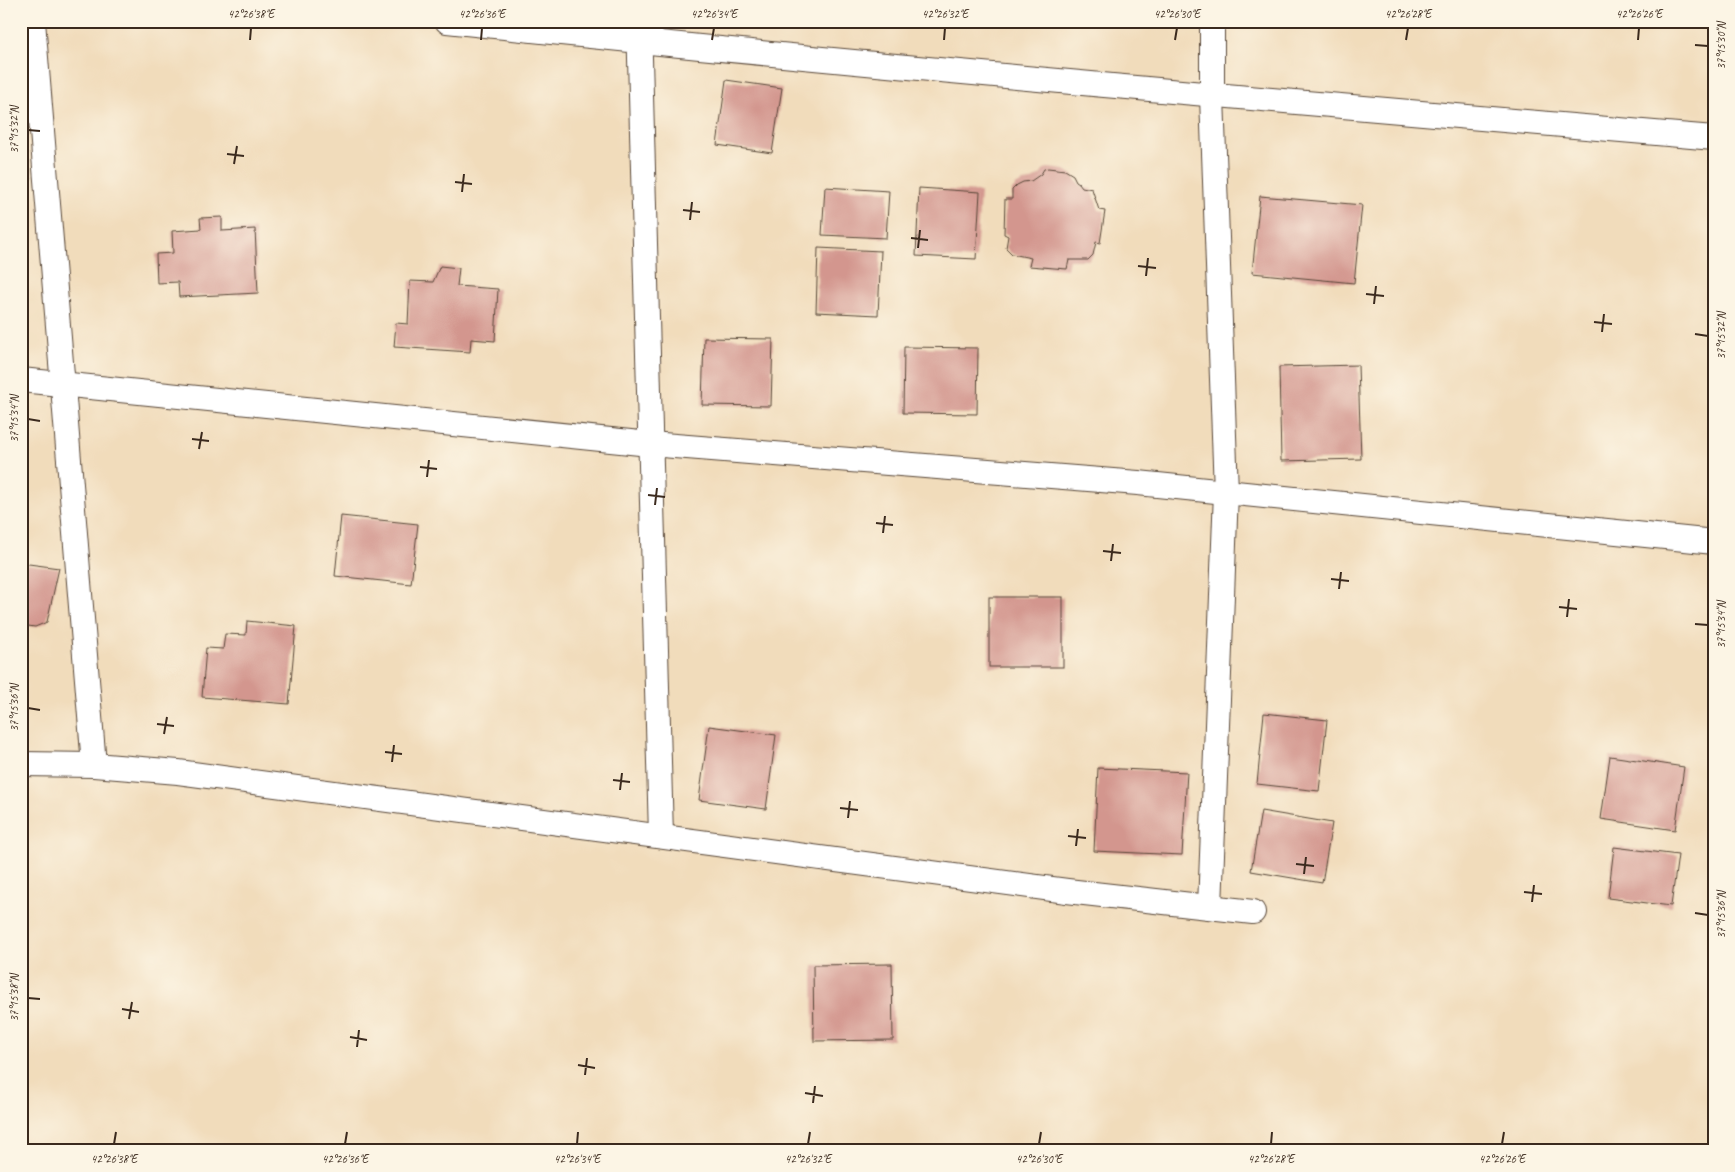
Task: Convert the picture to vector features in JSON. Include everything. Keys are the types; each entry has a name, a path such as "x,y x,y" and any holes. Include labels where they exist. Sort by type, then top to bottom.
{"street":[{"path":"33,21 94,765"},
{"path":"447,21 639,31 1212,96 1714,138"},
{"path":"1210,907 1226,492 1212,96 1212,21"},
{"path":"639,31 661,836"},
{"path":"21,380 650,444 1138,483 1714,542"},
{"path":"21,764 94,765 178,772 1068,891 1253,912"}],"building":[{"path":"726,80 782,88 772,153 717,145"},
{"path":"1044,169 1065,170 1073,175 1082,187 1092,189 1099,210 1105,211 1100,243 1096,242 1093,255 1088,260 1069,260 1067,269 1029,266 1031,258 1012,254 1006,248 1008,236 1004,234 1005,199 1012,199 1012,190 1017,185 1031,181 1041,174"},
{"path":"825,187 889,191 886,238 822,235"},
{"path":"919,188 980,192 976,259 916,256"},
{"path":"1260,196 1362,205 1354,283 1252,273"},
{"path":"222,217 222,231 255,229 258,293 179,297 178,282 157,283 156,254 173,253 172,231 201,229 200,218"},
{"path":"818,248 881,251 878,315 816,312"},
{"path":"440,266 459,268 457,286 498,289 495,341 471,339 470,352 394,347 396,323 408,324 410,281 433,282"},
{"path":"704,338 773,339 771,406 702,405"},
{"path":"904,347 978,348 977,414 903,413"},
{"path":"1358,365 1361,459 1281,461 1279,367"},
{"path":"341,516 418,524 411,584 335,576"},
{"path":"21,563 59,568 47,622 35,627 21,625"},
{"path":"989,597 1063,597 1063,667 989,667"},
{"path":"247,621 296,626 289,704 202,697 206,648 223,649 225,634 246,635"},
{"path":"1264,713 1327,720 1319,791 1257,784"},
{"path":"709,726 776,735 766,809 699,800"},
{"path":"1610,756 1684,767 1675,830 1601,819"},
{"path":"1098,768 1187,772 1182,855 1094,851"},
{"path":"1261,811 1332,823 1322,883 1251,871"},
{"path":"1614,847 1678,855 1671,906 1608,898"},
{"path":"892,964 893,1040 814,1041 813,965"}]}
